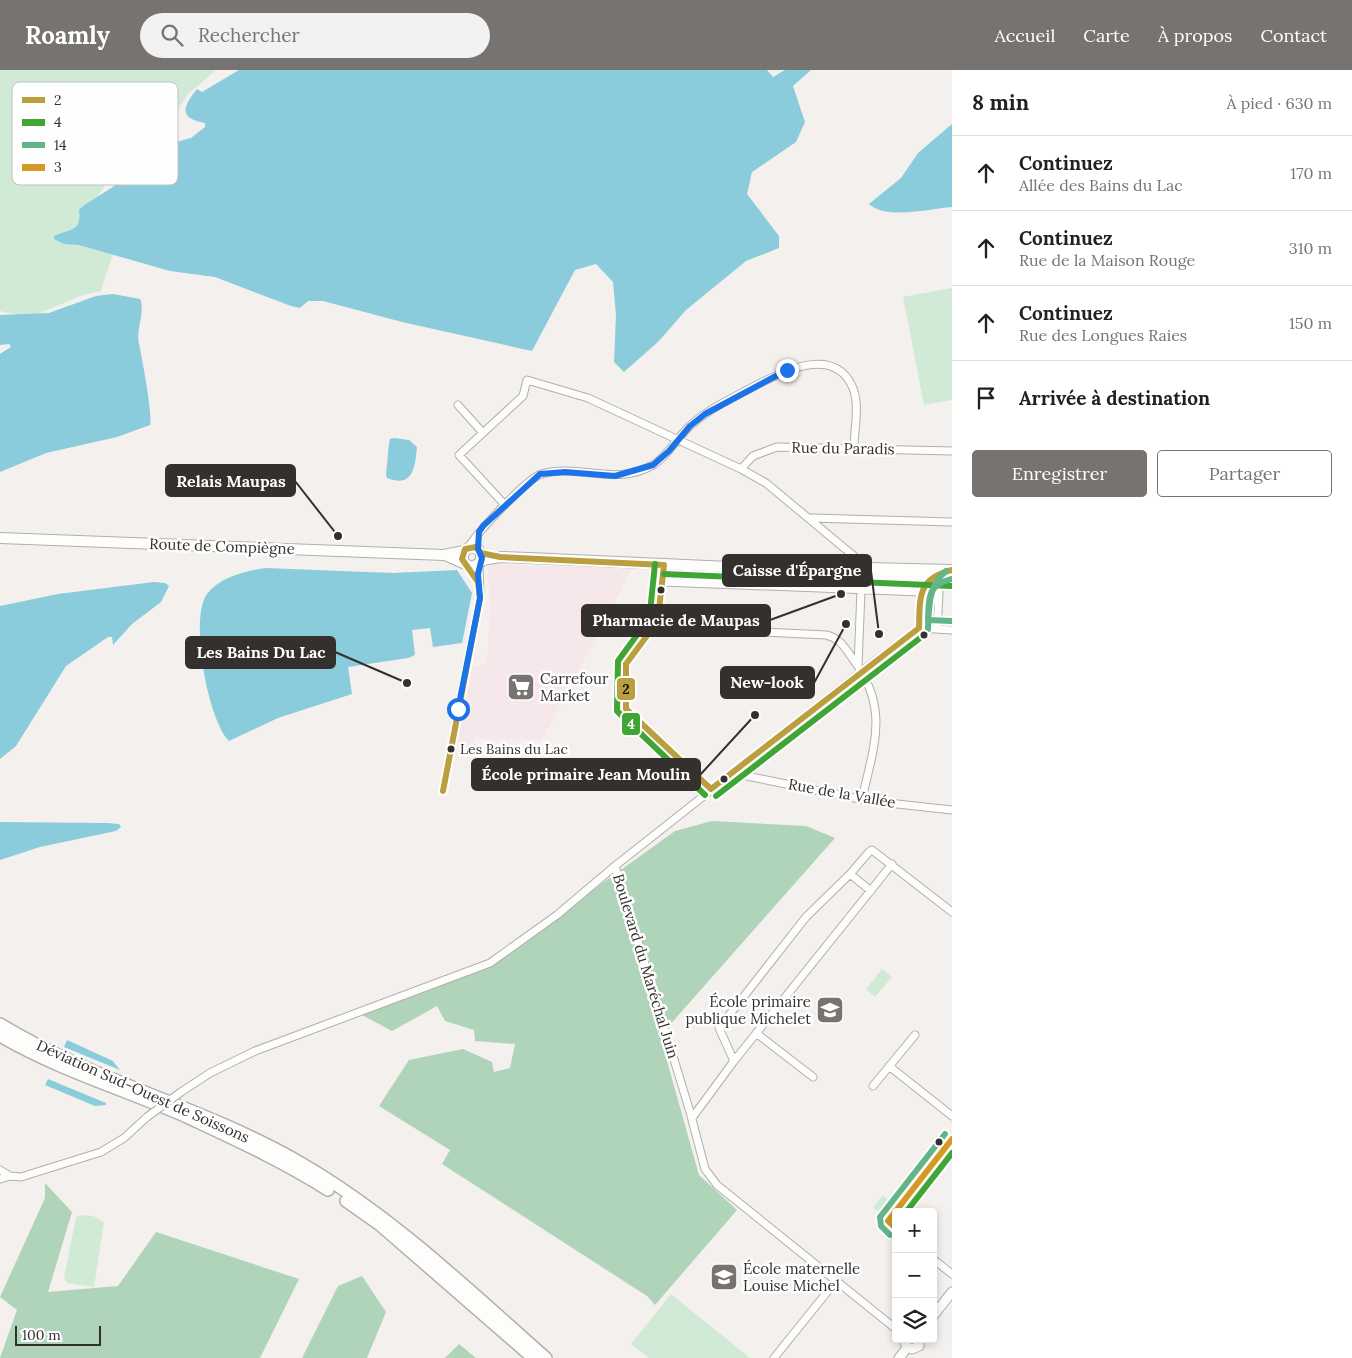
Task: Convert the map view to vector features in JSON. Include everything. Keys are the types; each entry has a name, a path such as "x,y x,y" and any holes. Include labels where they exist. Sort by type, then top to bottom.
{"highway":[{"name":"Déviation Sud-Ouest de Soissons","path":"0,1024 65,1060 208,1116 302,1163 390,1221 546,1358"},
{"name":"Déviation Sud-Ouest de Soissons","path":"0,1036 69,1072 188,1118 296,1170 380,1225 533,1358"}],"main road":[{"name":"Route de Compiègne","path":"0,538 473,557"},
{"path":"473,557 764,569 856,570 918,568 952,574"},
{"path":"856,570 910,576 952,574"}],"street":[{"path":"443,791 480,598 473,557 479,532 505,505 540,474 565,472 615,476 635,472 653,465 679,440 690,426 705,414 787,370 813,365 828,366 837,370 852,385 855,394 854,448"},
{"path":"505,505 459,455 523,396 527,380 588,398 741,469 766,483 855,557 856,570"},
{"path":"458,405 482,433"},
{"name":"Rue du Paradis","path":"741,469 754,456 777,447 952,451"},
{"path":"810,518 952,522"},
{"path":"657,627 664,565"},
{"path":"918,568 931,576 937,584 939,593 937,629"},
{"path":"939,593 952,574"},
{"path":"910,576 921,590"},
{"path":"931,576 921,590 919,628 952,630"},
{"path":"662,582 861,590 921,590"},
{"path":"860,668 861,590"},
{"path":"711,789 626,709 626,664 648,633 657,627 826,635 838,638 860,668 875,701 877,728 862,800"},
{"name":"Boulevard du Maréchal Juin","path":"892,1327 717,1185 705,1169 692,1118 615,866 860,668 919,628"},
{"path":"568,785 630,785 673,753"},
{"name":"Rue de la Vallée","path":"732,773 862,800 952,810"},
{"path":"734,1061 719,1028 806,917 850,874 868,852 872,850 892,864 952,912"},
{"path":"692,1118 756,1033 892,864"},
{"path":"0,1179 10,1176 21,1177 101,1152 124,1138 147,1117 181,1092 210,1073 255,1051 490,963 550,920 615,866"},
{"path":"850,874 871,891"},
{"path":"756,1033 813,1077"},
{"path":"873,1086 915,1035"},
{"path":"890,1066 952,1116"},
{"path":"898,1208 952,1139"},
{"path":"0,1170 10,1176"},
{"path":"937,1262 952,1274"},
{"path":"774,1358 836,1281"},
{"path":"937,1311 952,1292"},
{"path":"899,1358 906,1344 917,1348 918,1343"}],"shaded area":[{"path":"488,564 632,569 542,740 474,738 472,748 455,746 472,667 484,665 488,650 490,606"}],"green space":[{"path":"0,70 216,70 188,94 178,110 178,82 12,82 12,185 105,185 71,238 113,253 101,291 83,295 30,317 0,311"},
{"path":"952,288 952,400 924,405 903,297"},
{"path":"712,821 806,826 835,838 660,1036 699,1175 737,1210 655,1305 647,1296 442,1164 450,1150 379,1106 409,1060 463,1049 492,1062 494,1072 510,1068 515,1044 475,1041 474,1030 445,1021 437,1006 392,1031 362,1015 483,969 675,831"},
{"path":"882,969 892,977 875,997 866,989"},
{"path":"45,1183 72,1212 48,1292 118,1286 156,1232 299,1279 260,1358 0,1358 17,1310 0,1297 45,1198"},
{"path":"883,1195 890,1202 880,1214 873,1207"},
{"path":"82,1215 93,1216 104,1222 94,1287 67,1283 64,1278 76,1217"},
{"path":"362,1276 386,1312 367,1358 302,1358 338,1286"},
{"path":"671,1294 750,1358 649,1358 631,1344"},
{"path":"459,1344 476,1358 445,1358"}],"water":[{"path":"239,70 767,70 773,77 785,70 811,70 793,86 805,122 796,142 752,172 747,194 779,236 779,248 746,261 686,310 659,341 624,372 614,362 616,315 613,282 596,264 575,270 532,351 402,322 323,301 308,301 300,308 291,306 215,277 170,271 79,245 64,244 54,239 54,236 74,229 77,226 79,210 83,206 116,185 178,185 178,141 191,138 205,127 205,123 187,115 186,107 197,89 202,92"},
{"path":"952,124 952,207 897,213 886,212 869,204 901,178 918,153"},
{"path":"113,294 140,299 141,301 142,312 138,339 149,399 150,425 117,437 46,453 0,472 0,354 11,347 9,344 0,345 0,315 49,313 96,296"},
{"path":"390,439 409,440 417,447 414,468 408,478 396,481 387,478 386,475 389,443"},
{"path":"265,568 393,573 457,570 472,593 462,643 433,647 430,628 412,630 415,655 408,658 348,667 352,694 278,718 229,741 221,730 214,713 203,669 200,624 202,606 207,594 219,583 242,573"},
{"path":"154,582 165,583 169,586 161,602 132,624 113,645 112,637 108,637 66,666 16,746 0,759 0,606 58,594"},
{"path":"0,822 107,823 119,824 121,827 116,831 40,847 0,860"},
{"path":"67,1040 113,1061 120,1070 64,1047"},
{"path":"48,1079 106,1103 106,1105 95,1106 45,1085"}],"transit line":[{"name":"2","path":"443,791 480,598 478,582 462,559 465,549 476,547 481,553 500,557 664,565"},
{"name":"4","path":"655,564 649,622 642,628 618,661 617,711 705,795"},
{"name":"2","path":"664,565 657,627 649,633 626,664 626,709 711,789"},
{"name":"2","path":"919,628 921,598 926,584 932,578 952,570"},
{"name":"14","path":"928,629 929,605 933,590 940,577 946,571"},
{"name":"4","path":"664,574 952,586"},
{"name":"14","path":"952,579 938,585 931,593 928,620 952,621"},
{"name":"2","path":"711,789 919,628"},
{"name":"4","path":"716,796 924,635"},
{"name":"14","path":"890,1235 881,1226 880,1217 945,1134"},
{"name":"3","path":"898,1208 952,1139"},
{"name":"4","path":"909,1208 952,1153"},
{"name":"3","path":"892,1216 888,1221 892,1224"}],"place":[{"name":"Relais Maupas","path":"338,536"},
{"name":"Pharmacie de Maupas","path":"841,594"},
{"name":"New-look","path":"846,624"},
{"name":"Caisse d'Épargne","path":"879,634"},
{"name":"Les Bains Du Lac","path":"407,683"},
{"name":"Carrefour Market","path":"521,687"},
{"name":"École primaire Jean Moulin","path":"755,715"},
{"name":"Les Bains du Lac","path":"451,749"},
{"name":"École primaire publique Michelet","path":"830,1010"},
{"name":"École maternelle Louise Michel","path":"724,1277"}],"route":[{"path":"458,709 480,598 478,574 482,558 478,549 479,532 483,526 540,474 565,472 615,476 635,472 653,465 669,451 690,426 705,414 787,370"}]}
